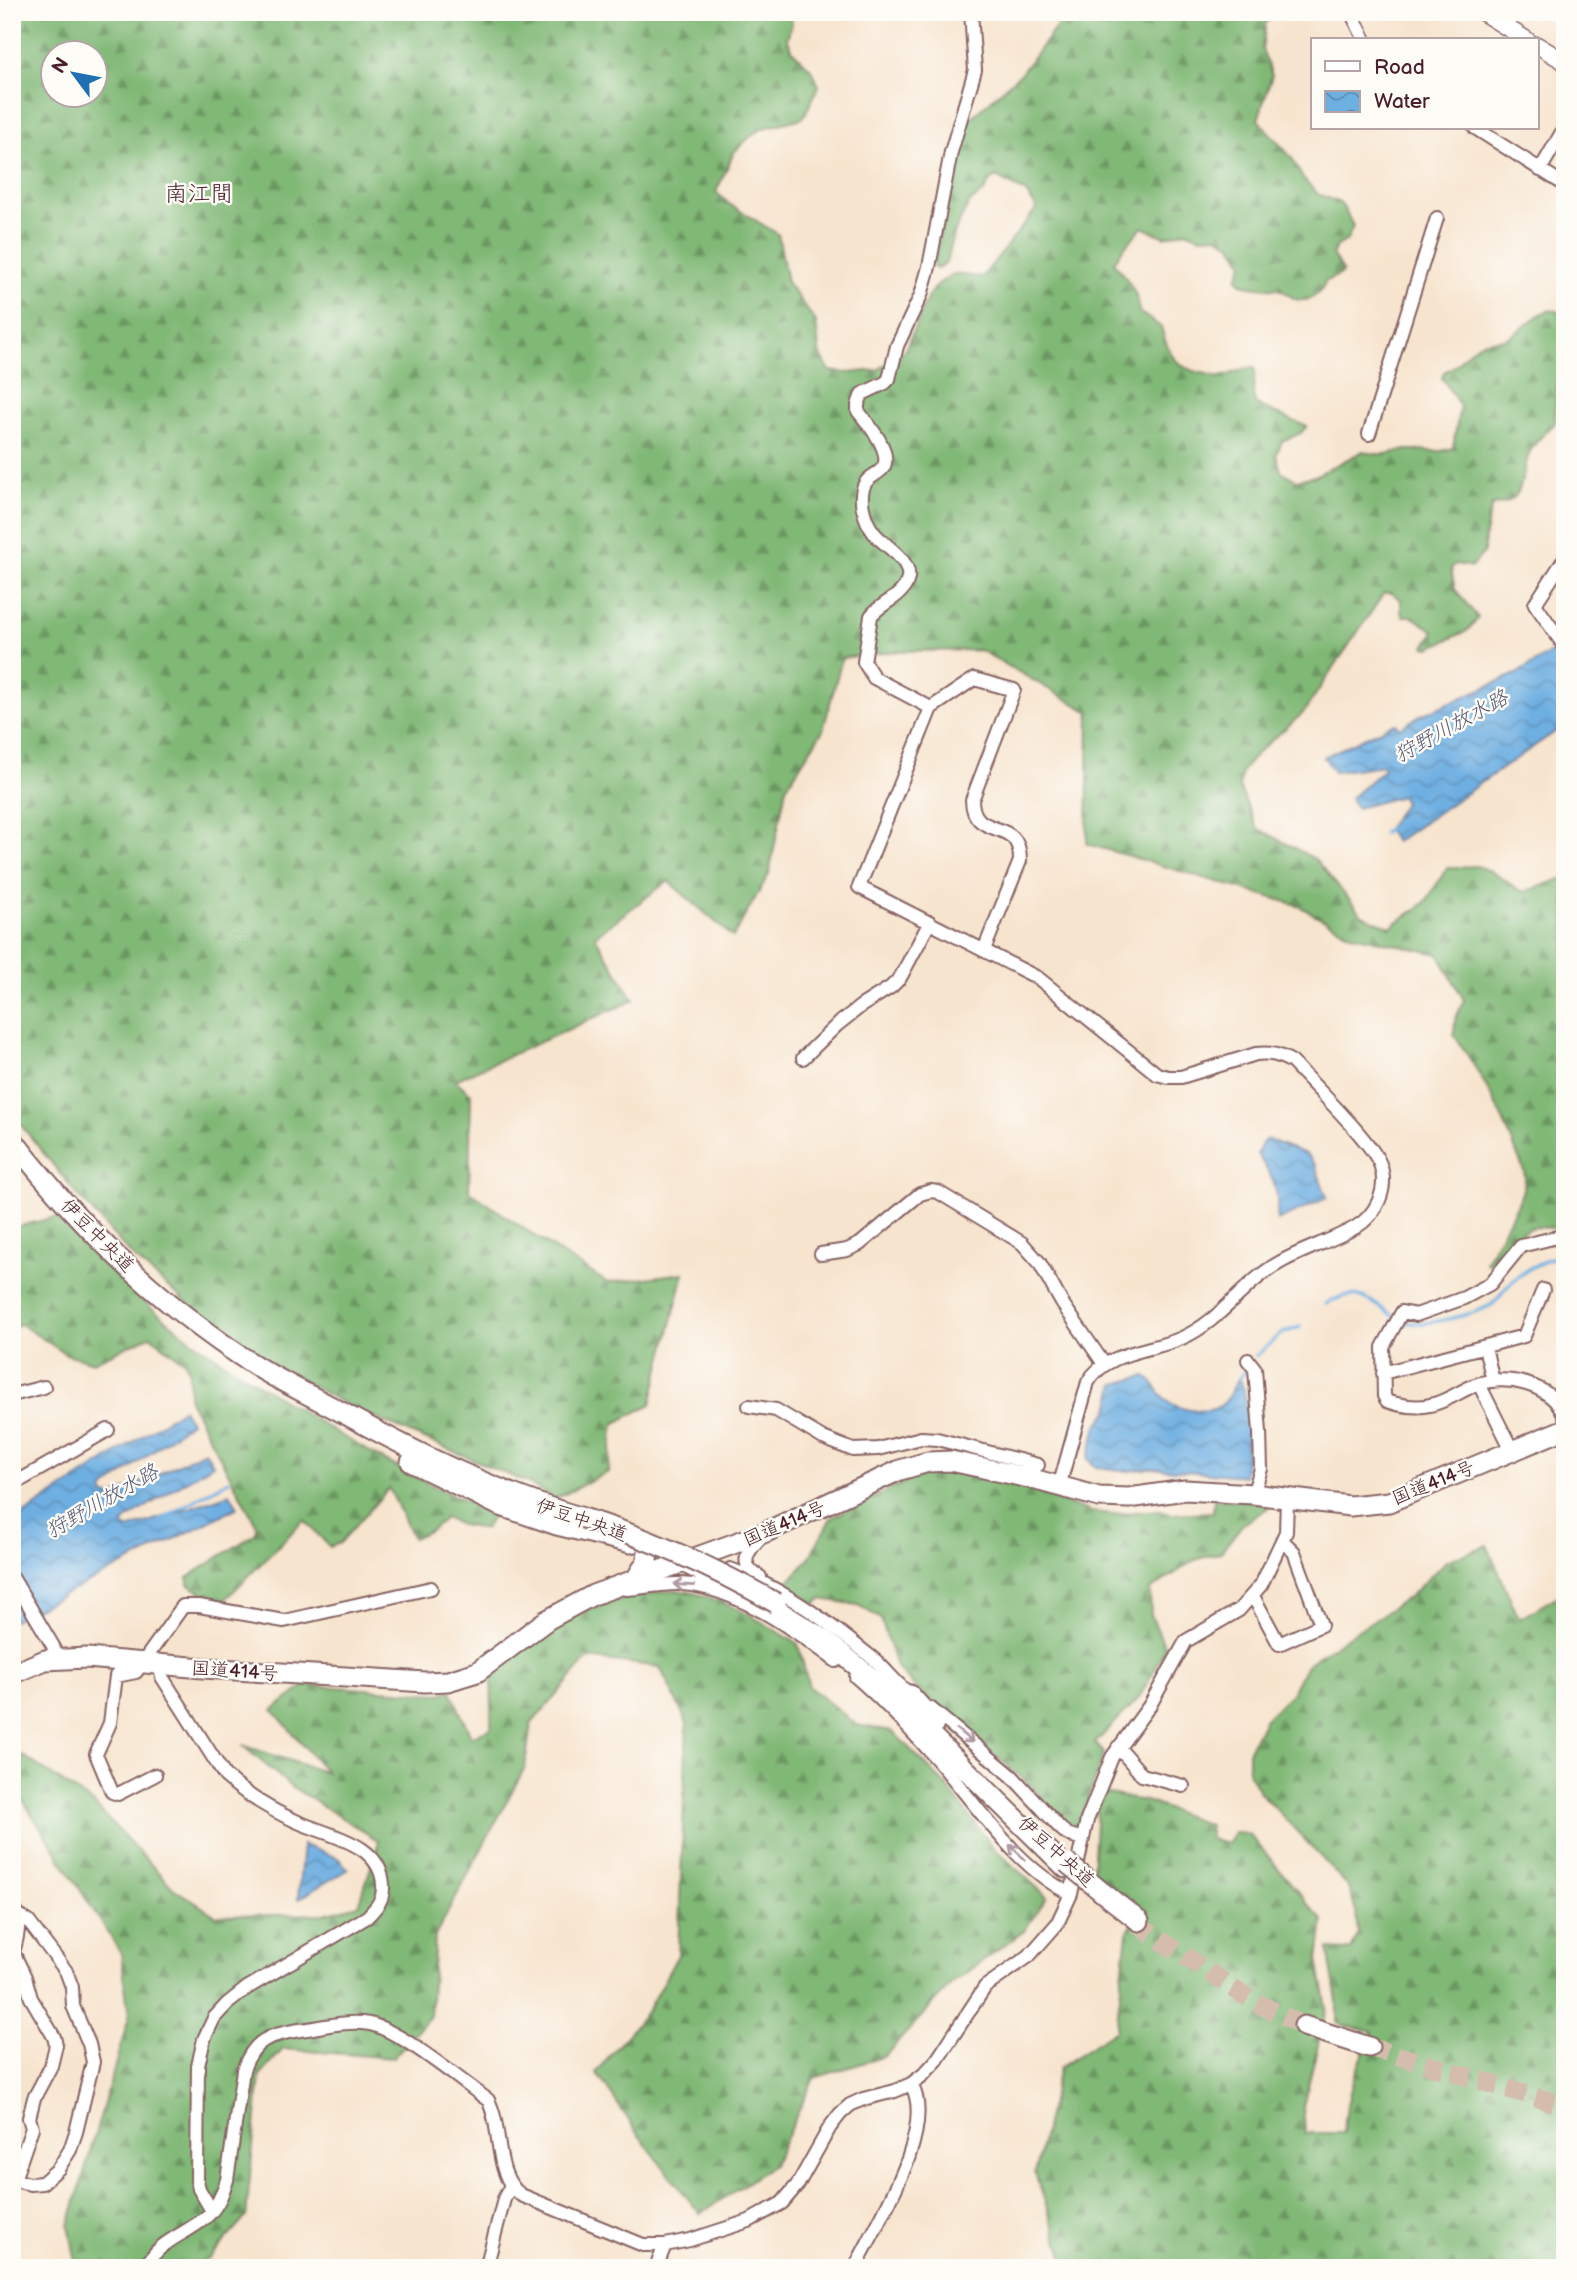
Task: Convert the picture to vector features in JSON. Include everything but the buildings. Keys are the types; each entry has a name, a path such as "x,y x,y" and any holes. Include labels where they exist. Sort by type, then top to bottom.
{"highway":[{"name":"伊豆中央道","path":"12,1139 77,1216 172,1305 258,1368 338,1415"},
{"name":"伊豆中央道","path":"12,1149 72,1218 169,1309 230,1356 338,1415 508,1494 582,1521 615,1528 714,1570 833,1638 892,1690 1063,1864"},
{"path":"338,1415 350,1430 489,1502 557,1525 609,1536 680,1564"},
{"path":"338,1415 484,1471 588,1507 634,1534 699,1557"},
{"name":"国道414号","path":"12,1674 57,1658 103,1658 151,1664 425,1682 448,1681 477,1672 547,1620 605,1590 766,1532 900,1470 928,1462 951,1461 1099,1497 1129,1498 1185,1490 1253,1494 1350,1506 1389,1502 1565,1429"},
{"path":"636,1579 647,1562 648,1550"},
{"name":"伊豆中央道","path":"776,1606 825,1640 879,1684 1063,1864 1138,1923"},
{"path":"910,1695 980,1771 1010,1809"},
{"path":"937,1759 1008,1825 1037,1849 1063,1864"},
{"path":"1304,2024 1370,2044"}],"main road":[{"path":"1482,12 1524,38"},
{"path":"1538,46 1565,62"}],"street":[{"path":"931,708 874,678 864,662 871,616 900,594 905,588 908,575 905,564 874,534 863,512 863,489 867,481 883,469 885,460 882,447 858,411 858,405 862,394 889,379 897,346 926,276 951,152 975,70 971,12"},
{"path":"1352,12 1364,38"},
{"path":"1540,170 1565,128"},
{"path":"1480,130 1565,185"},
{"path":"1368,434 1437,218"},
{"path":"1565,558 1535,604 1565,647"},
{"path":"984,950 1020,861 1020,852 1018,845 1007,832 978,821 972,800 1014,690 974,679 931,708 859,887 1038,978 1157,1074 1181,1077 1256,1054 1280,1055 1292,1062 1365,1141 1381,1166 1383,1183 1380,1199 1370,1216 1356,1227 1263,1272 1224,1311 1182,1338 1104,1364 1093,1374 1088,1382 1059,1487"},
{"path":"803,1058 861,1006 891,988 900,978 930,922"},
{"path":"821,1255 847,1250 860,1244 920,1194 938,1192 1022,1243 1033,1254 1062,1303 1104,1364"},
{"path":"1565,1235 1521,1246 1490,1284 1464,1298 1416,1315 1402,1312 1383,1348 1384,1396 1387,1401 1403,1405 1433,1405 1479,1384 1493,1381 1523,1382 1557,1403 1565,1416"},
{"path":"1384,1373 1524,1336 1543,1290"},
{"path":"1485,1347 1493,1381"},
{"path":"1248,1360 1255,1369 1260,1432 1261,1469 1253,1494"},
{"path":"1479,1384 1512,1450"},
{"path":"12,1395 44,1387"},
{"path":"749,1406 776,1410 823,1438 853,1450 878,1448 921,1438 937,1438 1038,1465"},
{"path":"12,1485 107,1430"},
{"path":"145,2268 162,2244 199,2223 222,2197 227,2180 243,2070 248,2056 258,2044 274,2034 355,2023 370,2024 394,2035 488,2100 493,2109 510,2187 521,2195 643,2245 665,2245 749,2221 775,2207 791,2194 830,2127 849,2105 911,2084 937,2060 985,1987 1029,1956 1045,1939 1063,1914 1072,1894 1087,1820 1108,1764 1150,1705 1186,1641 1239,1611 1253,1596 1283,1541 1288,1514 1287,1499"},
{"path":"766,1532 750,1549 747,1556 748,1567 776,1606"},
{"path":"1253,1596 1279,1644 1321,1625 1294,1552 1283,1541"},
{"path":"699,1557 735,1571 875,1694 937,1759 1011,1847 1053,1883 1072,1894"},
{"path":"680,1564 748,1601 776,1606"},
{"path":"12,1577 53,1646 57,1658"},
{"path":"605,1590 680,1584 698,1586 737,1599 776,1606 850,1640 910,1695 938,1714 1012,1776 1067,1834 1082,1839"},
{"path":"155,1775 118,1794 111,1792 96,1754 110,1723 116,1676 127,1676 151,1664 183,1606 199,1606 284,1621 430,1588"},
{"path":"151,1664 225,1776 236,1786 295,1821 363,1849 376,1860 382,1874 383,1891 378,1906 367,1917 247,1988 214,2018 204,2039 198,2066 197,2180 199,2189 212,2211"},
{"path":"1118,1747 1142,1775 1183,1786"},
{"path":"12,1902 18,1915 19,1933 13,1952 31,1998 56,2045 51,2066 34,2098 29,2118 32,2128 13,2180 30,2184 42,2183 58,2169 70,2150 93,2062 89,2044 73,2006 72,1987 66,1971 27,1920 18,1915"},
{"path":"855,2268 902,2176 912,2149 919,2108 911,2084"},
{"path":"486,2268 504,2199 510,2187"},
{"path":"656,2268 665,2245"}],"green space":[{"path":"12,12 789,12 792,22 787,39 793,51 812,70 819,86 803,118 764,128 753,134 734,152 716,192 729,204 778,234 787,282 816,322 819,352 830,371 847,373 878,370 905,350 929,294 953,274 982,277 1037,208 1025,192 996,177 990,181 983,193 969,203 956,229 946,263 937,269 933,267 961,133 972,117 1021,73 1068,12 1281,12 1266,22 1262,49 1272,75 1258,120 1292,158 1303,179 1318,194 1341,203 1353,226 1347,240 1336,247 1332,254 1343,271 1326,281 1314,296 1306,300 1295,299 1282,291 1241,283 1237,279 1243,263 1231,244 1217,236 1201,237 1185,231 1165,237 1142,227 1114,263 1134,291 1139,312 1161,327 1174,358 1192,371 1216,376 1255,368 1253,394 1256,405 1307,426 1301,433 1282,441 1276,455 1281,471 1296,480 1315,476 1363,451 1382,454 1453,448 1460,406 1442,378 1444,372 1478,345 1511,336 1542,313 1558,311 1565,317 1565,373 1557,379 1555,423 1532,448 1517,493 1504,504 1492,505 1484,552 1472,567 1455,564 1451,569 1455,589 1478,618 1467,631 1430,648 1425,647 1434,631 1411,616 1403,616 1401,600 1392,593 1384,593 1303,713 1258,752 1242,771 1239,787 1257,828 1315,859 1362,915 1390,927 1424,903 1447,868 1476,866 1490,871 1523,892 1565,878 1565,1227 1529,1228 1517,1236 1491,1263 1486,1262 1519,1200 1525,1173 1490,1093 1454,1035 1455,1020 1464,1000 1438,954 1353,935 1297,905 1087,844 1089,712 980,650 899,651 842,658 823,730 786,788 769,874 733,937 668,881 595,936 634,1000 455,1080 471,1094 469,1191 608,1283 684,1273 651,1404 614,1424 608,1472 555,1499 528,1483 354,1409 273,1365 206,1319 135,1259 75,1192 12,1114"},
{"path":"56,1217 132,1291 194,1342 363,1448 440,1489 494,1513 485,1529 461,1525 445,1518 431,1530 413,1538 389,1488 340,1543 330,1547 304,1520 221,1604 189,1585 187,1578 256,1533 257,1526 189,1400 189,1369 185,1362 150,1336 93,1362 66,1354 20,1324 12,1328 12,1228"},
{"path":"938,1471 1011,1484 1092,1512 1213,1512 1214,1499 1260,1502 1268,1508 1243,1524 1221,1552 1195,1560 1150,1590 1151,1616 1166,1649 1139,1698 1095,1743 1104,1753 1079,1824 1072,1827 1062,1821 1030,1785 915,1687 896,1667 881,1619 858,1605 821,1599 815,1604 786,1584 808,1560 831,1518 910,1480"},
{"path":"1487,1545 1519,1619 1565,1592 1565,2268 1052,2268 1065,2260 1035,2173 1059,2068 1116,2030 1127,1933 1140,1913 1093,1871 1097,1808 1104,1793 1149,1802 1209,1825 1210,1839 1229,1843 1234,1833 1249,1834 1323,1921 1318,1960 1327,2008 1303,2106 1305,2133 1344,2133 1353,2081 1373,2032 1337,2022 1337,2001 1328,1949 1351,1950 1358,1935 1356,1911 1347,1885 1259,1791 1248,1772 1248,1752 1264,1720 1291,1694 1307,1664 1410,1596 1446,1561"},
{"path":"677,1590 725,1603 798,1644 809,1687 857,1725 892,1731 944,1783 993,1847 1047,1897 1024,1931 951,1984 885,2056 814,2078 773,2165 700,2214 641,2138 596,2072 647,2011 678,1955 687,1723 660,1667 588,1658 531,1724 525,1767 435,1936 430,2016 393,2058 283,2049 260,2075 246,2217 209,2259 186,2268 77,2268 69,2225 129,2017 121,1953 17,1791 22,1755 93,1803 173,1888 216,1916 324,1914 359,1905 379,1841 292,1787 242,1745 327,1773 273,1710 306,1685 439,1694 451,1691 471,1737 491,1728 492,1674 544,1633 562,1622 603,1605"}],"water":[{"name":"狩野川放水路","path":"1565,644 1565,725 1395,842 1387,829 1404,803 1402,796 1356,808 1350,799 1384,769 1383,765 1334,772 1324,757 1391,725 1396,724 1400,728 1419,716 1516,674"},
{"path":"1267,1139 1306,1154 1315,1165 1327,1198 1277,1221 1274,1185 1257,1154"},
{"path":"1145,1376 1169,1402 1184,1409 1202,1411 1219,1407 1225,1402 1239,1378 1247,1411 1244,1476 1151,1468 1129,1471 1096,1467 1088,1459 1097,1426 1109,1410 1115,1384"},
{"name":"狩野川放水路","path":"183,1409 190,1422 104,1489 103,1494 112,1497 205,1451 213,1464 127,1519 123,1524 124,1528 128,1529 230,1494 238,1507 12,1621 12,1522"},
{"path":"303,1845 338,1858 348,1869 298,1899"}],"waterway":[{"path":"1383,833 1391,827"},
{"path":"1402,1321 1433,1322 1483,1309 1493,1304 1503,1291 1525,1272 1540,1263 1565,1255"},
{"path":"1326,1304 1337,1298 1355,1295 1369,1300 1395,1317"},
{"path":"1256,1356 1281,1334 1300,1327"},
{"path":"1239,1378 1249,1367"},
{"path":"160,1520 228,1481"}],"tunnel":[{"path":"1136,1924 1253,2001 1304,2026"},
{"path":"1369,2047 1565,2106"}],"district":[{"name":"南江間","path":"199,193"}]}
